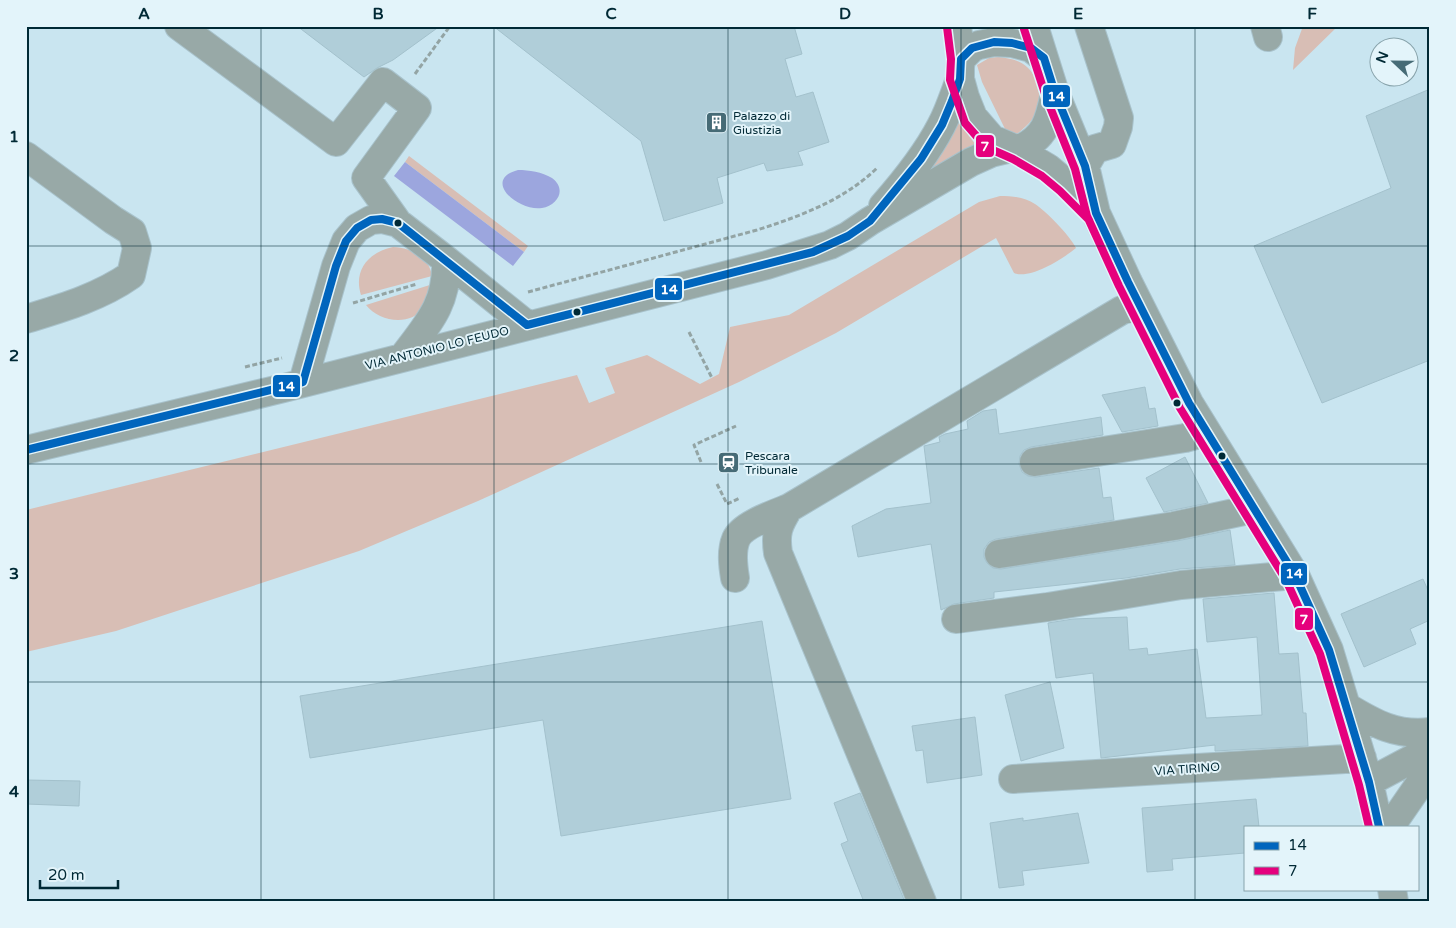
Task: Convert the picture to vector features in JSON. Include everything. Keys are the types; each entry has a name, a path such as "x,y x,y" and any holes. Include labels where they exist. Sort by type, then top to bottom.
{"street":[{"path":"179,26 336,142 383,82 417,108 366,178 398,223 447,268 527,325"},
{"path":"958,26 960,69 973,117 992,138 1048,168 1096,213"},
{"path":"1034,26 1055,93 1084,166 1096,213 1173,372 1206,432 1295,575 1329,650 1366,770 1379,826"},
{"path":"1084,166 1095,149 1112,144 1119,118 1090,26"},
{"path":"960,69 972,48 994,42 1022,45 1031,48 1044,58"},
{"name":"VIA ANTONIO LO FEUDO","path":"870,221 916,166 932,143 948,111 960,69"},
{"path":"1015,149 1030,144 1043,132 1050,118 1055,93"},
{"name":"VIA ANTONIO LO FEUDO","path":"26,450 403,357 787,259 830,245 848,236 870,221 971,162 992,153 1015,149"},
{"path":"26,156 112,220 132,232 137,248 131,275 116,286 72,305 26,320"},
{"path":"303,382 336,266 346,240 357,228 371,220 382,219 398,223"},
{"path":"403,357 435,314 444,292 447,268"},
{"path":"735,578 733,560 735,540 741,531 789,508 1122,310 1140,306"},
{"path":"1034,462 1186,438 1206,432"},
{"path":"789,508 779,524 776,539 778,553 922,902"},
{"path":"999,554 1174,526 1253,509"},
{"path":"956,619 1048,607 1181,585 1295,575"},
{"path":"1348,707 1367,719 1391,730 1413,734 1430,732"},
{"path":"1366,770 1414,758 1430,745"},
{"path":"1391,826 1430,769"},
{"name":"VIA TIRINO","path":"1013,779 1366,770"}],"path":[{"path":"425,60 450,26"},
{"path":"525,293 784,222 840,197 880,166"},
{"path":"363,300 447,268"},
{"path":"689,332 712,378"},
{"path":"240,369 284,357"},
{"path":"700,462 694,445 736,426"},
{"path":"717,484 727,504"}],"shaded area":[{"path":"1303,26 1338,26 1293,70 1295,48"},
{"path":"998,57 1014,60 1024,65 1035,78 1039,91 1037,112 1030,122 1017,134 1005,129 982,82 977,65 989,58"},
{"path":"958,113 969,136 980,150 952,159 923,173"},
{"path":"409,156 528,246 524,252 405,162"},
{"path":"1000,196 1018,197 1035,204 1058,225 1076,248 1046,267 1021,274 1014,273 996,238 836,333 739,382 478,501 359,551 116,631 26,652 26,510 577,375 589,403 615,393 605,368 647,355 700,384 719,374 730,327 789,315 979,202"},
{"path":"393,247 406,249 418,254 427,263 432,276 361,295 359,278 365,264 377,253"},
{"path":"433,284 424,307 411,318 395,320 387,318 372,311 366,305"}],"water":[{"path":"405,162 524,252 513,266 394,176"},
{"path":"518,170 544,174 552,178 559,187 559,196 552,204 542,208 533,208 515,200 503,187 503,181 507,175"}],"building":[{"path":"297,26 440,26 393,60 364,77"},
{"name":"Palazzo di Giustizia","path":"493,26 794,26 802,54 785,59 796,97 813,92 829,142 798,152 803,165 767,171 764,163 717,178 723,203 664,221 641,141"},
{"path":"1430,89 1430,360 1322,403 1254,246 1391,188 1366,116"},
{"path":"1145,387 1149,409 1155,408 1158,426 1122,432 1102,395"},
{"path":"996,409 999,434 1101,417 1103,435 1031,447 1024,450 1020,456 1019,464 1022,472 1028,476 1036,477 1099,468 1103,498 1111,497 1114,520 996,539 989,542 984,549 984,557 993,568 1001,569 1177,541 1230,530 1235,565 1180,569 1126,578 994,592 994,598 954,604 941,610 931,544 858,557 852,526 886,509 931,503 924,446 940,442 939,437 945,434 968,429 967,421 983,411"},
{"path":"1185,457 1208,503 1164,512 1146,478"},
{"path":"1423,579 1430,595 1430,620 1410,629 1416,644 1364,667 1341,614"},
{"path":"1274,593 1279,654 1298,653 1303,713 1306,713 1308,746 1215,751 1215,745 1101,758 1093,673 1056,678 1048,623 1073,619 1127,617 1129,650 1147,648 1148,655 1197,649 1206,718 1262,715 1257,637 1207,642 1203,599"},
{"path":"762,621 791,799 561,836 543,720 310,758 300,696"},
{"path":"1050,682 1064,748 1021,761 1005,695"},
{"path":"975,717 982,775 927,783 923,750 916,751 912,726"},
{"path":"26,780 80,781 79,806 26,804"},
{"path":"860,793 905,902 864,902 841,844 848,841 834,803"},
{"path":"1256,799 1259,826 1244,826 1244,853 1172,859 1173,870 1147,872 1142,808"},
{"path":"1078,813 1089,863 1022,871 1024,885 999,888 990,823 1023,818 1023,821"}],"transit line":[{"name":"7","path":"947,27 951,59 950,80 965,123 986,147 1013,159 1042,176 1089,220"},
{"name":"7","path":"1024,29 1046,97 1075,169 1087,216 1119,286 1180,408 1286,580 1320,654 1359,785 1369,826"},
{"name":"14","path":"26,450 303,382 336,266 346,241 357,228 371,220 382,219 398,223 527,325 813,252 848,236 870,221 921,159 942,125 952,101 960,79 961,59 972,48 994,42 1012,43 1031,48 1044,58 1055,93 1085,166 1096,213 1128,282 1189,403 1295,575 1329,650 1369,782 1379,826"}],"place":[{"name":"Palazzo di Giustizia","path":"717,123"},
{"name":"Pescara Tribunale","path":"729,463"}]}
